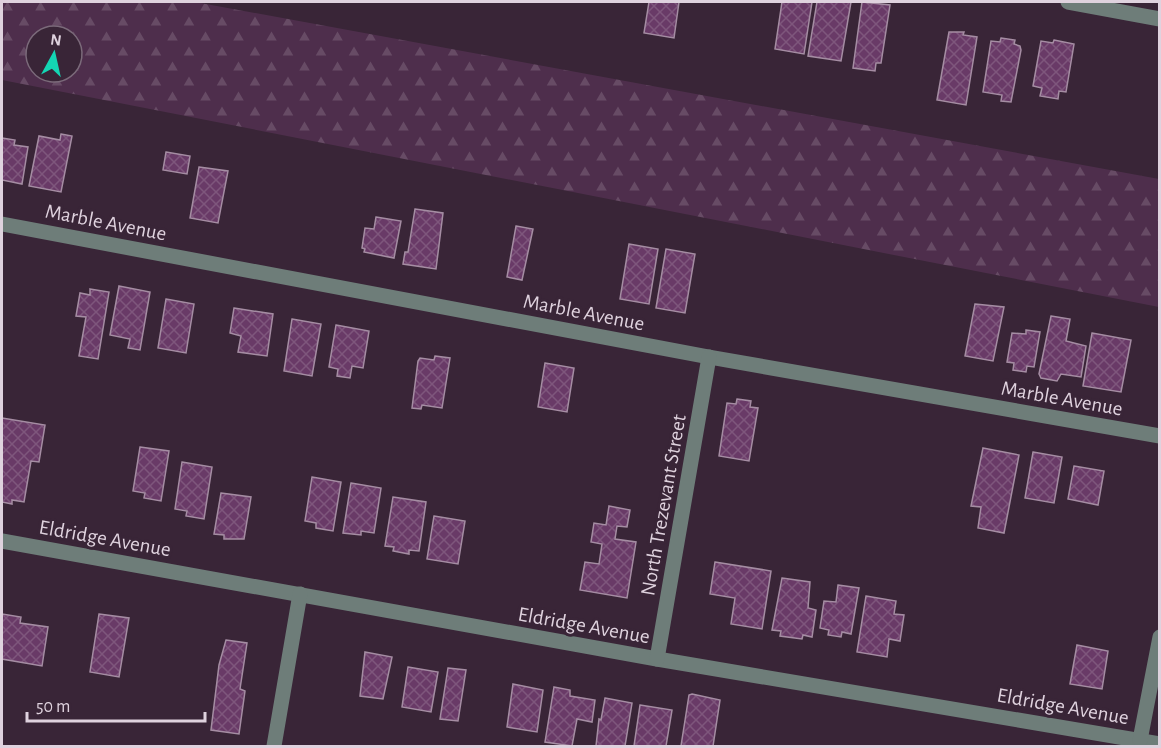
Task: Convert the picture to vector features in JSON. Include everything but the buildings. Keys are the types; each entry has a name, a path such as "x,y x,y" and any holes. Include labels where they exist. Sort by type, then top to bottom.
{"street":[{"path":"1068,2 1160,19"},
{"name":"Marble Avenue","path":"2,224 710,357 1160,436"},
{"name":"North Trezevant Street","path":"657,659 710,357"},
{"name":"Eldridge Avenue","path":"2,541 657,659 1160,744"},
{"path":"274,747 300,594"},
{"path":"1140,740 1160,637"}],"green space":[{"path":"2,2 195,2 1159,179 1159,307 2,80"}]}
